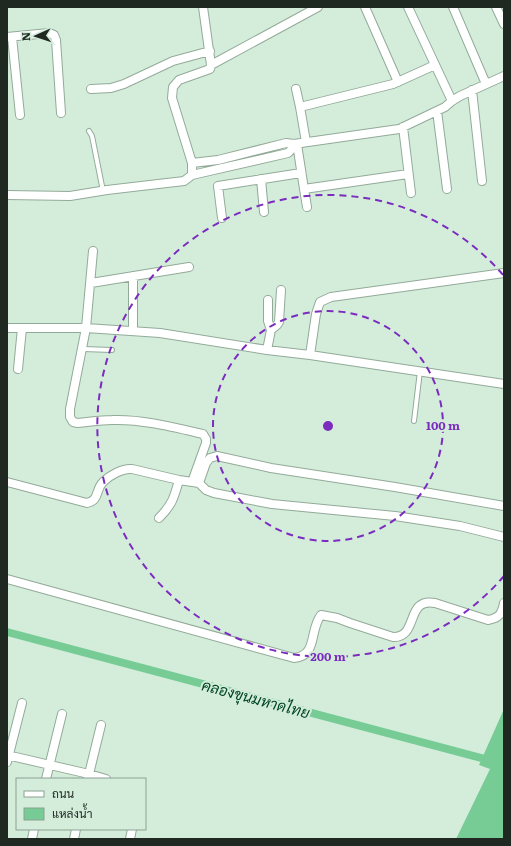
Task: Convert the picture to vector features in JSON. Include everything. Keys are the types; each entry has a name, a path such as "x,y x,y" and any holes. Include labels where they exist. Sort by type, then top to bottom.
{"street":[{"path":"204,7 211,65"},
{"path":"192,175 192,163 172,98 173,87 179,80 210,69 211,65 318,7"},
{"path":"365,7 398,82"},
{"path":"408,7 452,101"},
{"path":"453,7 486,84"},
{"path":"496,7 504,24"},
{"path":"20,115 10,37 49,33 54,35 56,40 61,113"},
{"path":"91,89 111,88 124,84 173,61 210,51"},
{"path":"300,107 398,82 435,65"},
{"path":"192,163 222,159 286,143 295,144 394,130 437,111 472,90 504,76"},
{"path":"296,89 306,142"},
{"path":"472,90 482,181"},
{"path":"437,111 448,189"},
{"path":"403,127 411,193"},
{"path":"7,195 70,196 184,181 192,175 288,153 295,144"},
{"path":"295,144 307,207"},
{"path":"222,159 225,168"},
{"path":"222,218 218,186 301,173"},
{"path":"304,189 408,174"},
{"path":"261,179 264,212"},
{"path":"93,251 86,328 70,409 70,417 73,422 78,423 111,420 138,421 170,426 203,434 206,439 206,443 195,483"},
{"path":"91,283 190,267"},
{"path":"310,355 316,314 320,302 331,298 504,272"},
{"path":"133,276 133,331"},
{"path":"271,330 279,322 281,290"},
{"path":"267,350 271,330 268,321 268,300"},
{"path":"7,328 86,328 160,332 267,350 504,384"},
{"path":"18,369 22,328"},
{"path":"195,483 210,458 217,456 271,468 395,487 504,506"},
{"path":"7,482 87,503 92,502 95,499 103,481 121,470 127,469 195,483 214,494 272,504 394,516 460,526 504,537"},
{"path":"159,518 174,500 179,480"},
{"path":"7,579 294,658 301,657 309,651 317,620 321,615 337,618 393,637 400,637 405,634 418,606 422,602 435,603 488,620 495,619 502,613 504,603"},
{"path":"22,703 8,757 50,765 100,778"},
{"path":"46,778 62,714"},
{"path":"89,776 101,724"}],"lane":[{"path":"89,131 92,136 103,191"},
{"path":"83,349 112,350"},
{"path":"414,421 420,371"}],"water":[{"path":"504,709 504,839 456,839 490,769 479,765"}],"waterway":[{"name":"คลองขุนมหาดไทย","path":"7,632 504,764"}]}
